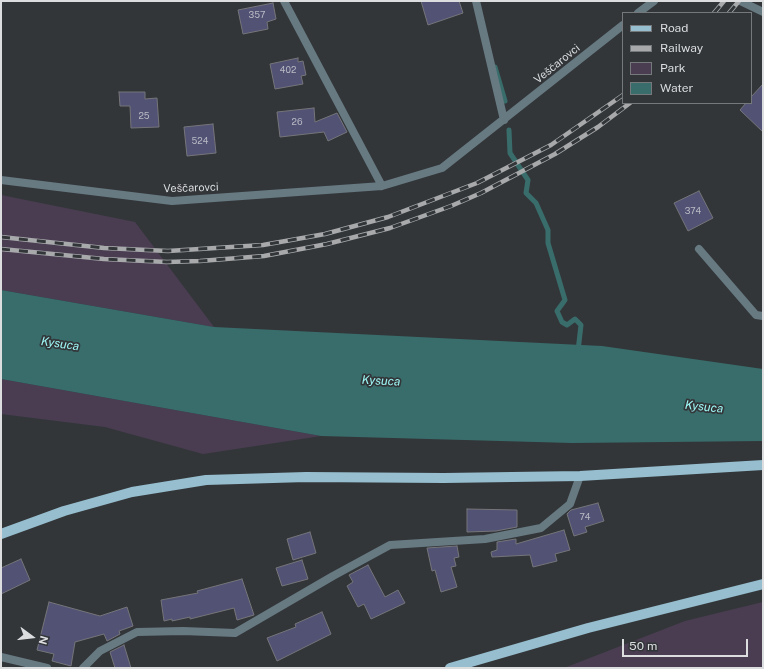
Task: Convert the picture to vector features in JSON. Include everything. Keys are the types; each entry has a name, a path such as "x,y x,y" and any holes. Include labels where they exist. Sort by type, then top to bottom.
{"main road":[{"path":"1,534 64,511 132,492 193,482 299,477 444,478 580,476 763,465"},
{"path":"450,668 518,647 588,628 763,584"}],"street":[{"path":"284,1 382,186"},
{"path":"476,1 504,120"},
{"path":"639,12 654,1"},
{"path":"740,1 763,12"},
{"name":"Veščarovci","path":"1,180 172,201 382,186 442,168 622,26"},
{"path":"699,249 756,315 763,316"},
{"path":"83,668 100,651 137,632 183,631 235,633 390,544 485,539 542,528 570,504 580,476"},
{"path":"1,656 47,668"}],"green space":[{"path":"1,195 135,222 214,327 1,290"},
{"path":"1,379 321,436 203,454 105,427 1,414"},
{"path":"763,602 763,668 564,668 685,621"}],"water":[{"name":"Kysuca","path":"1,290 214,327 602,346 763,369 763,441 572,443 321,436 1,379"}],"building":[{"path":"421,1 459,1 463,13 428,25"},
{"path":"273,3 276,19 267,22 268,29 243,34 238,10"},
{"path":"298,58 298,62 303,61 306,75 301,76 303,84 275,89 270,64"},
{"path":"763,84 763,132 740,110 745,104 752,104 752,96"},
{"path":"119,92 145,92 145,99 157,98 159,127 131,128 130,106 120,106"},
{"path":"314,108 315,122 337,113 347,132 328,141 324,132 280,137 277,112"},
{"path":"213,124 216,153 187,156 184,127"},
{"path":"699,191 713,218 688,231 674,203"},
{"path":"598,503 604,521 585,527 587,532 574,536 567,514 571,510"},
{"path":"467,509 517,510 517,527 496,531 467,532"},
{"path":"564,530 570,550 555,554 557,561 533,567 530,555 492,557 491,552 497,550 497,542 516,539 516,544"},
{"path":"310,532 316,553 293,560 287,539"},
{"path":"457,546 459,557 454,558 456,566 451,567 457,587 441,592 435,570 432,571 427,548"},
{"path":"21,559 30,580 1,594 1,568"},
{"path":"302,560 308,579 282,586 276,568"},
{"path":"368,565 385,597 398,590 405,603 371,619 364,604 358,607 347,586 353,582 349,575"},
{"path":"242,579 254,615 237,620 234,608 190,619 190,617 172,621 172,619 164,621 161,600 198,593 197,591"},
{"path":"49,602 100,616 127,607 133,626 119,631 120,634 107,641 104,634 75,642 71,666 52,661 54,654 37,650"},
{"path":"322,612 331,634 277,661 267,638 296,627 295,624"},
{"path":"124,645 131,668 115,668 110,652"}],"waterway":[{"path":"495,67 505,101"},
{"path":"509,130 510,153 528,180 526,193 536,203 548,230 548,243 565,300 557,311 562,322 567,325 575,319 581,325 578,351"}],"railway":[{"path":"715,12 724,1"},
{"path":"730,12 739,1"},
{"path":"1,237 104,248 168,251 263,245 325,234 388,217 477,183 551,145 622,96"},
{"path":"1,249 104,259 167,262 264,256 327,244 390,228 451,206 481,193 555,154 598,127 629,104"}]}
